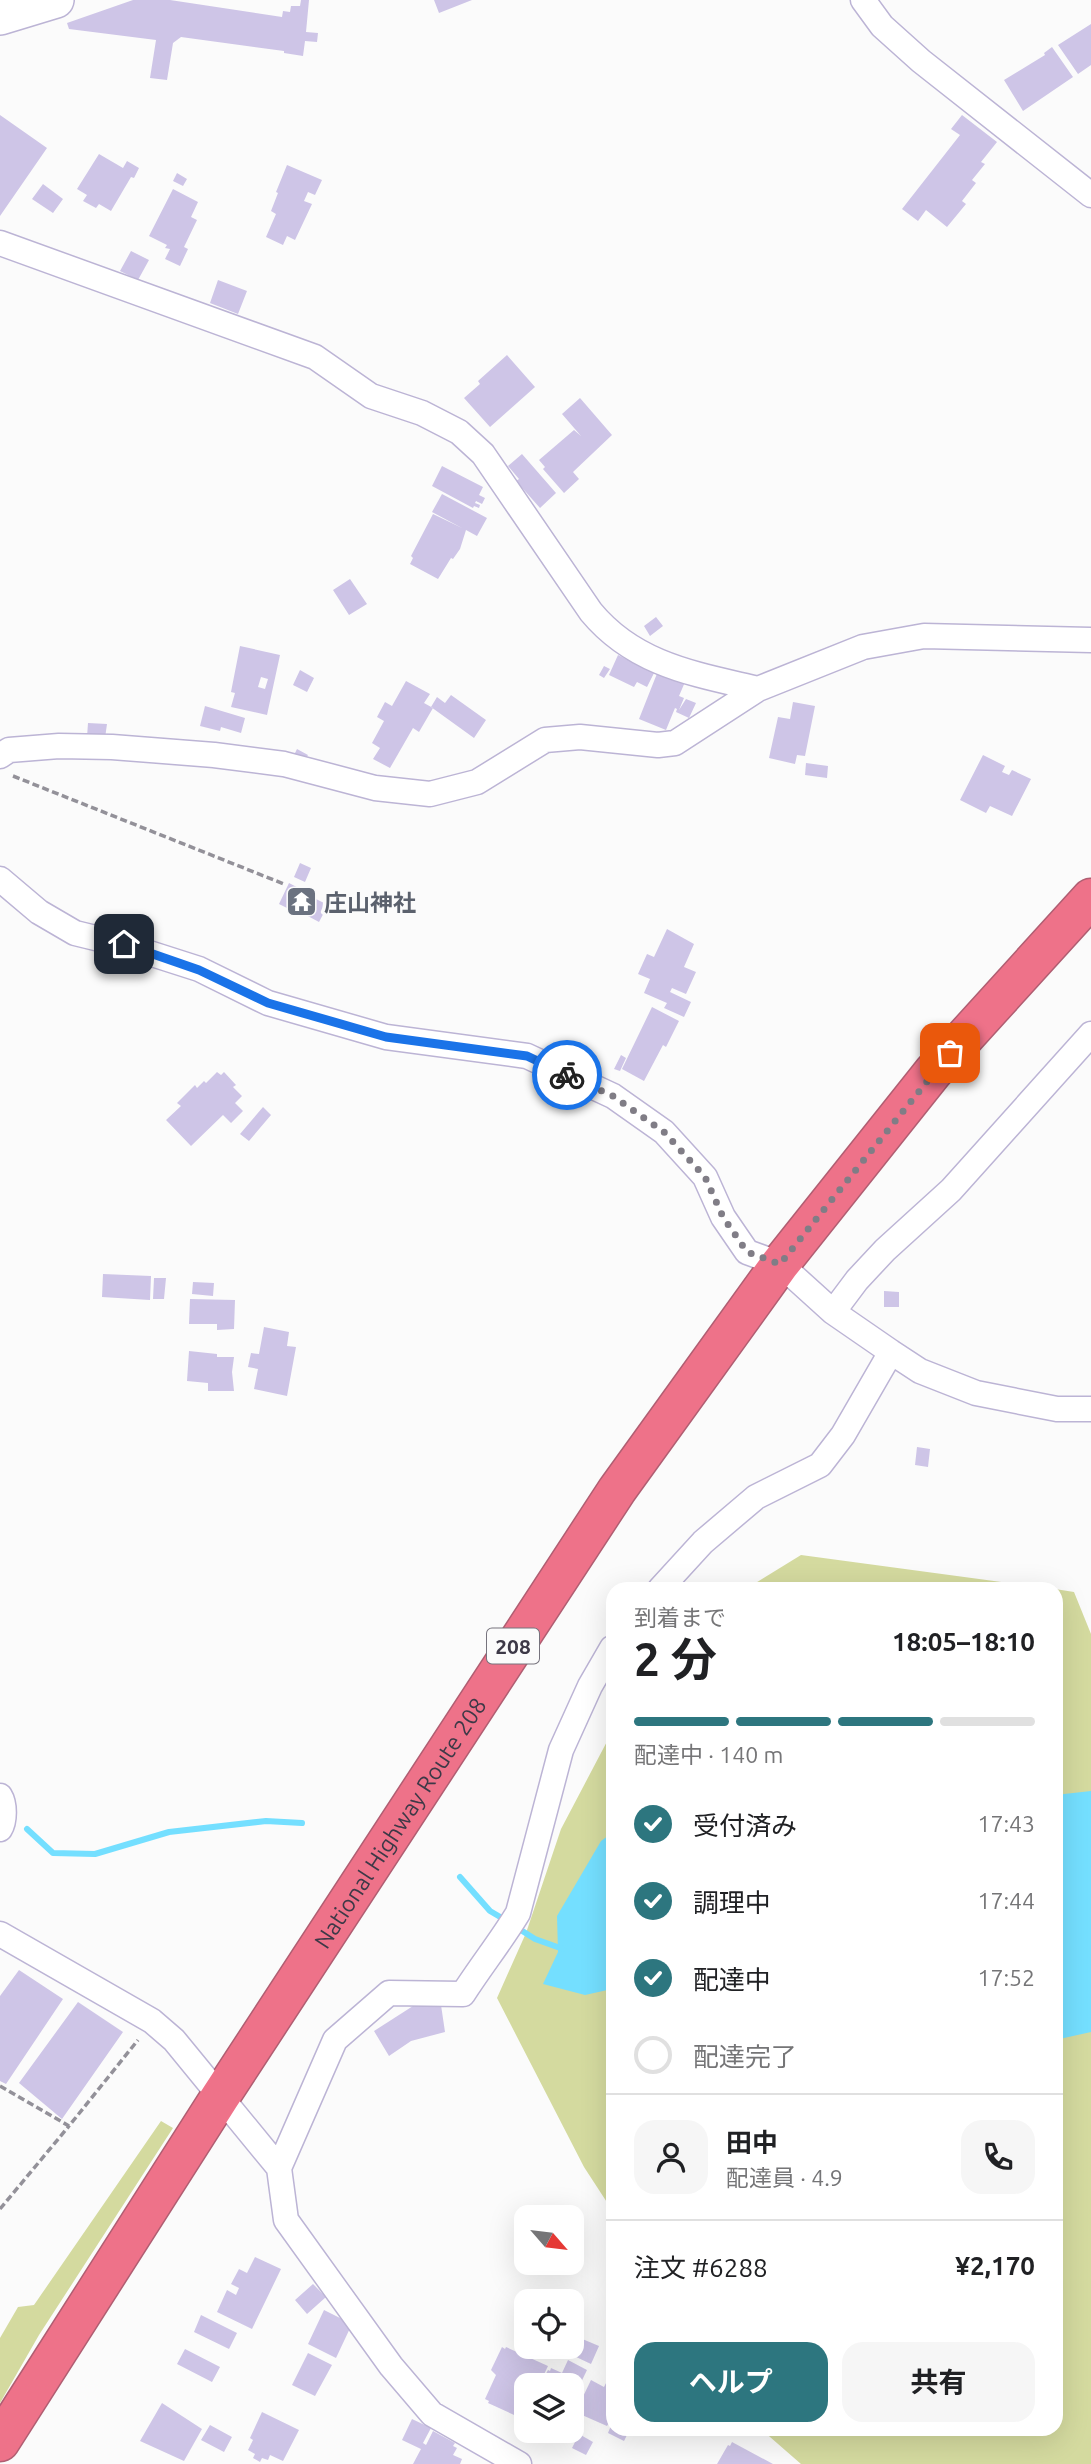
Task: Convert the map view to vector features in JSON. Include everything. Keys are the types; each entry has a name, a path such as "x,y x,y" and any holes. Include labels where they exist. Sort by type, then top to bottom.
{"highway":[{"name":"National Highway Route 208","path":"0,2442 220,2098 617,1490 780,1264 933,1072 1091,898"}],"main road":[{"path":"0,18 56,0"}],"street":[{"path":"863,0 882,26 921,61 1091,195"},
{"path":"0,243 314,357 371,396 422,413 459,432 483,454 591,612 607,631 639,653 681,671 758,689"},
{"path":"6,766 9,750 59,746 112,747 284,764 375,788 430,794 477,782 545,740 580,737 659,745 675,743 758,689 863,647 924,636 1091,640"},
{"path":"0,879 39,912 75,933 124,944 199,970 268,1003 386,1037 527,1056 613,1096 664,1132 705,1177 723,1217 747,1252 780,1264 833,1312 920,1371 976,1393 1057,1409 1091,1409"},
{"path":"833,1312 876,1260 951,1190 1091,1034"},
{"path":"666,1582 703,1542 756,1497 820,1465 843,1435 891,1352"},
{"path":"519,2464 432,2414 391,2366 286,2220 279,2168 335,2040 389,1993 463,1994 505,1936 518,1913 561,1750 590,1686 606,1658"},
{"path":"0,1796 4,1801 3,1825 0,1829"},
{"path":"0,1934 152,2021 174,2040 279,2168"}],"path":[{"path":"6,766 284,884"},
{"path":"0,2209 152,2021"},
{"path":"0,2086 69,2126"}],"green space":[{"path":"801,1555 1002,1582 757,1582"},
{"path":"1063,1590 1074,1592 1091,1634 1091,2464 801,2464 769,2436 1063,2436"},
{"path":"606,1743 606,2201 584,2167 497,1998 526,1933 561,1829"},
{"path":"161,2121 173,2128 39,2335 0,2403 0,2338 18,2307 34,2305"}],"water":[{"path":"1091,1791 1091,2032 1063,2038 1063,1794"},
{"path":"606,1837 606,1990 585,1995 543,1984 558,1952 557,1916 601,1841"}],"building":[{"path":"133,0 170,0 282,17 283,11 290,12 291,6 300,6 301,0 309,0 306,32 318,33 317,42 305,41 303,56 181,37 173,43 167,80 150,78 156,40 69,29 67,23"},
{"path":"434,0 472,0 439,13"},
{"path":"1091,24 1091,65 1078,74 1058,45"},
{"path":"1052,47 1073,77 1023,111 1004,80 1045,55"},
{"path":"0,115 47,148 0,216"},
{"path":"962,115 997,142 981,162 985,164 972,180 976,183 962,201 966,204 947,227 926,210 918,221 902,209 960,135 951,129"},
{"path":"99,154 123,168 127,161 139,168 111,211 99,204 96,208 83,201 87,195 77,189"},
{"path":"287,165 322,180 315,195 308,192 304,201 312,204 295,240 287,236 283,245 266,237 276,214 271,211"},
{"path":"177,173 187,179 183,186 173,181"},
{"path":"43,184 63,199 53,213 32,199"},
{"path":"173,189 198,202 191,217 197,220 184,247 188,249 180,266 165,259 170,249 165,248 167,245 149,236"},
{"path":"131,251 149,260 138,280 120,271"},
{"path":"218,280 247,291 238,314 210,303"},
{"path":"507,355 535,387 490,427 464,398 480,384 478,381"},
{"path":"580,398 612,435 573,472 579,479 564,493 543,469 545,467 539,460 574,430 581,436 562,414"},
{"path":"522,454 556,493 540,508 516,481 519,479 508,466"},
{"path":"442,466 483,487 479,495 485,498 482,504 476,501 475,503 480,505 479,508 473,508 432,486"},
{"path":"442,494 487,518 477,536 466,530 460,549 438,579 410,564 413,558 411,556 433,514 462,528 432,512"},
{"path":"350,579 367,604 349,615 333,590"},
{"path":"656,617 663,626 650,636 644,626"},
{"path":"240,646 280,655 267,715 231,707 235,693 231,692","holes":["261,677 268,679 265,689 258,687"]},
{"path":"618,655 654,673 647,687 637,682 634,687 609,675"},
{"path":"604,666 610,669 604,678 599,675"},
{"path":"300,670 314,678 307,692 293,685"},
{"path":"658,671 685,682 679,696 684,698 679,710 686,699 696,703 689,718 676,712 675,708 666,730 639,719"},
{"path":"406,681 430,694 424,703 433,708 419,732 413,728 390,768 373,759 380,748 372,743 384,721 377,717 385,702 392,706"},
{"path":"451,695 486,720 474,738 431,707 437,697 445,703"},
{"path":"793,702 815,706 805,756 797,755 795,764 769,758 778,717 790,719"},
{"path":"205,706 245,718 241,733 221,727 220,731 200,726"},
{"path":"88,723 107,724 105,738 87,737"},
{"path":"297,749 308,755 305,760 294,755"},
{"path":"983,755 1005,766 1002,772 1009,775 1012,770 1031,779 1012,816 990,806 986,813 960,800"},
{"path":"806,763 828,766 827,778 805,775"},
{"path":"300,863 311,868 305,882 294,877"},
{"name":"庄山神社","path":"289,883 308,893 306,898 311,900 312,897 328,905 319,922 304,914 305,910 300,908 297,913 279,904"},
{"path":"667,929 694,944 684,967 696,972 686,994 672,988 670,992 691,1002 684,1017 664,1008 667,1003 644,993 650,979 638,974 647,954 654,957"},
{"path":"652,1007 679,1021 644,1081 622,1069"},
{"path":"621,1055 626,1058 620,1071 614,1069"},
{"path":"217,1072 221,1075 224,1072 236,1085 233,1087 242,1096 235,1103 243,1111 231,1123 223,1115 191,1146 166,1120 181,1106 177,1103 195,1085 197,1088 204,1081 206,1083"},
{"path":"263,1107 271,1115 249,1141 240,1134"},
{"path":"103,1274 151,1276 150,1300 102,1297"},
{"path":"154,1278 166,1278 164,1299 153,1299"},
{"path":"193,1282 214,1283 213,1296 192,1294"},
{"path":"884,1291 899,1292 899,1307 884,1307"},
{"path":"190,1299 235,1300 234,1329 217,1330 217,1324 189,1324"},
{"path":"264,1327 289,1332 287,1346 296,1347 287,1396 254,1389 258,1369 248,1367 251,1353 259,1354"},
{"path":"189,1351 217,1354 217,1357 234,1357 234,1391 208,1391 208,1383 187,1381"},
{"path":"917,1447 930,1449 928,1467 915,1465"},
{"path":"19,1970 63,1999 6,2084 0,2081 0,1996"},
{"path":"78,2002 123,2032 62,2119 19,2083"},
{"path":"441,2005 445,2032 411,2041 389,2056 374,2031 413,2006"},
{"path":"255,2257 281,2269 252,2329 217,2312 227,2290 236,2295 239,2288 231,2284 239,2269 247,2273"},
{"path":"313,2284 326,2297 307,2314 295,2300"},
{"path":"324,2310 352,2324 336,2358 308,2344"},
{"path":"201,2315 237,2333 229,2349 194,2332"},
{"path":"584,2340 599,2346 591,2364 580,2359 584,2359"},
{"path":"502,2347 514,2351 514,2359 533,2359 548,2366 545,2373 514,2373 514,2415 485,2399 496,2375 491,2370"},
{"path":"185,2349 220,2367 212,2382 177,2364"},
{"path":"308,2353 332,2365 315,2396 292,2385"},
{"path":"568,2360 587,2370 584,2376 584,2373 562,2373"},
{"path":"551,2368 562,2373 546,2373"},
{"path":"591,2380 604,2387 606,2383 606,2426 584,2416 584,2394"},
{"path":"162,2403 202,2429 184,2461 140,2441"},
{"path":"262,2412 299,2430 283,2461 270,2455 268,2460 262,2458 260,2462 253,2458 255,2454 248,2450 253,2440 250,2438"},
{"path":"412,2419 431,2428 423,2443 426,2445 433,2431 455,2443 453,2446 457,2448 453,2455 462,2459 460,2464 413,2464 421,2449 402,2440"},
{"path":"210,2425 232,2437 224,2452 201,2440"},
{"path":"614,2436 626,2436 624,2441"},
{"path":"584,2437 593,2442 586,2455 572,2448 574,2443 584,2443"},
{"path":"732,2442 773,2464 717,2464"}],"waterway":[{"path":"27,1829 53,1853 95,1854 169,1832 266,1821 302,1823"},
{"path":"460,1877 490,1911 507,1921"},
{"path":"516,1927 535,1939 563,1949"}],"way so far":[{"path":"567,1075 613,1096 664,1132 705,1177 723,1217 747,1252 780,1264 950,1053"}],"place":[{"name":"庄山神社","path":"301,902"}],"route":[{"path":"124,944 199,970 268,1003 386,1037 527,1056 567,1075"}]}
